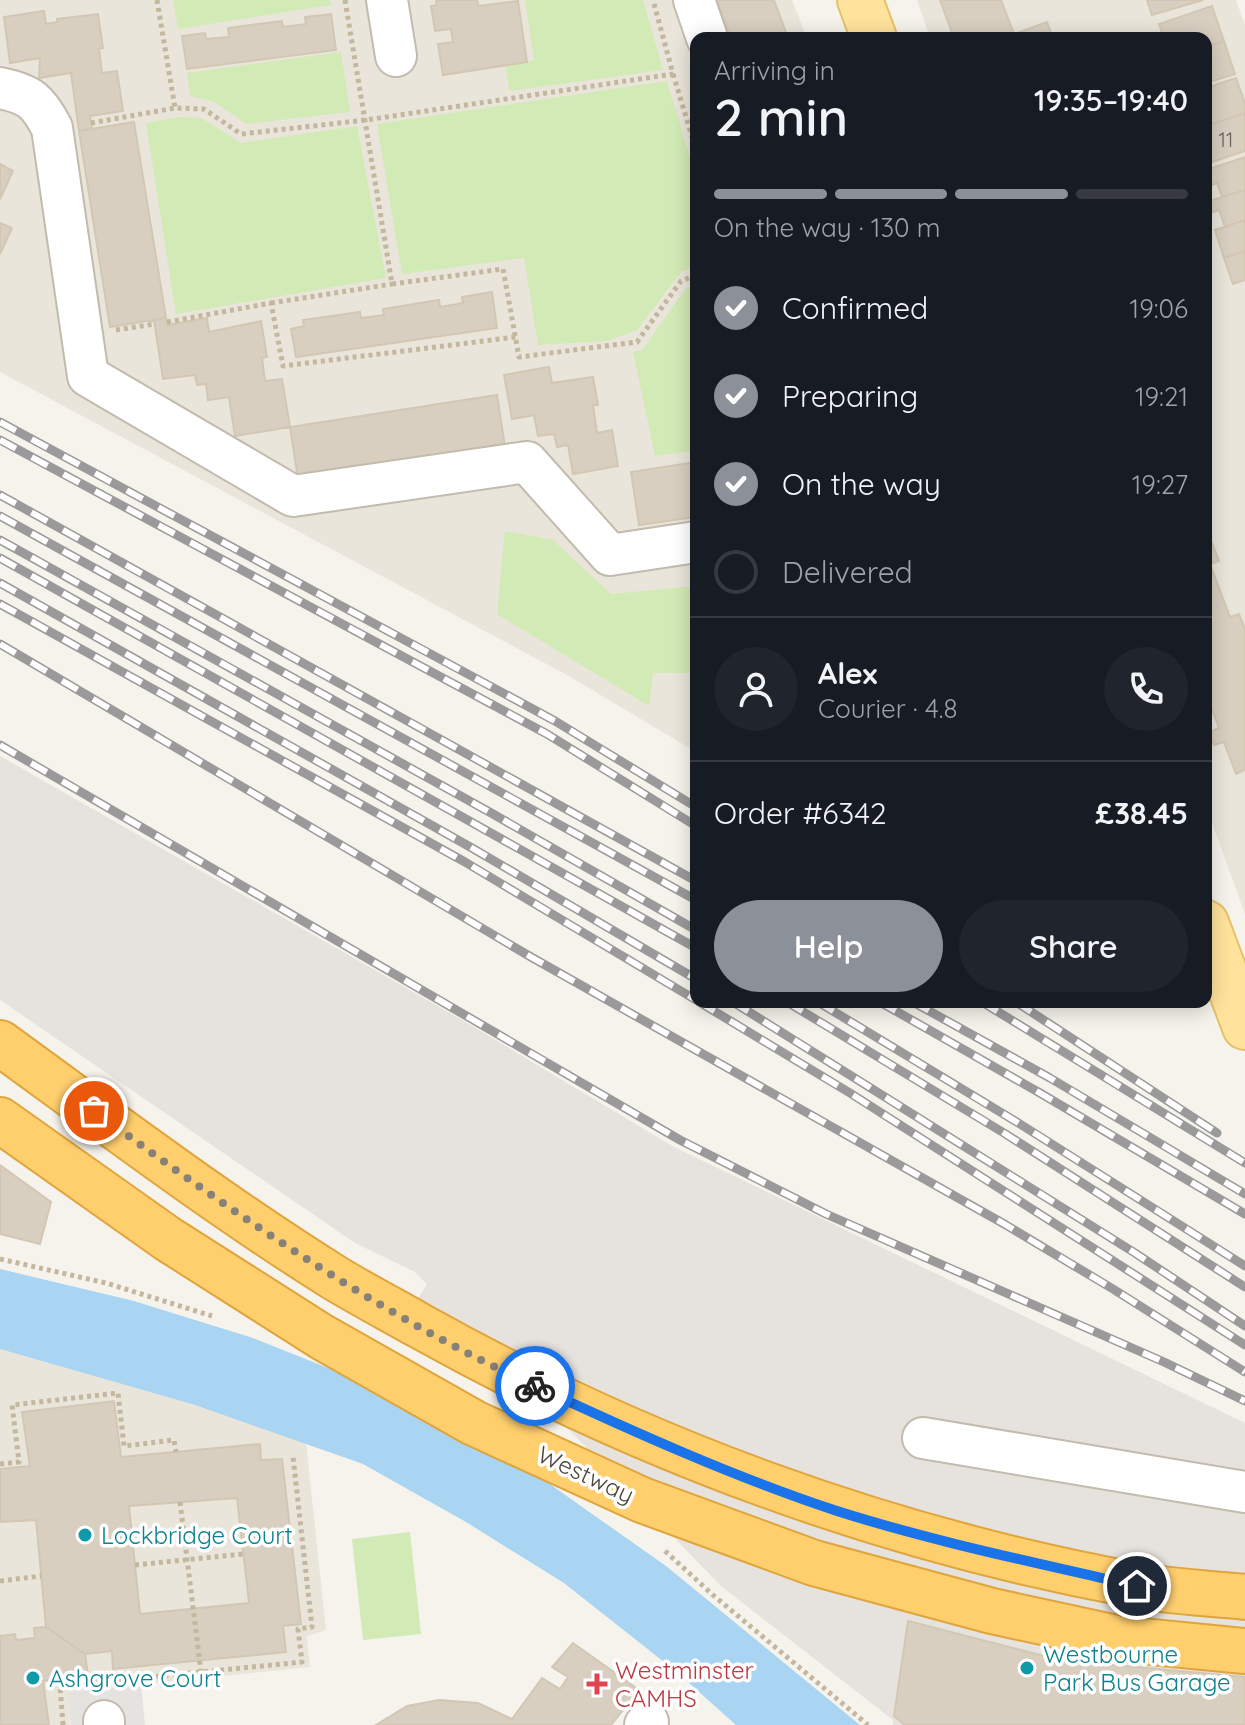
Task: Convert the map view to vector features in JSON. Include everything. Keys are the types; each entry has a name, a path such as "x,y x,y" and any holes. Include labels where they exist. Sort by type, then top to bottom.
{"highway":[{"path":"0,1043 187,1179 337,1279 500,1371 662,1445 837,1511 991,1553 1137,1586 1245,1597"},
{"name":"Westway","path":"0,1120 168,1239 322,1337 474,1423 642,1500 814,1563 992,1611 1121,1639 1245,1651"}],"main road":[{"path":"860,0 872,32"},
{"path":"1212,939 1245,1027"}],"lane":[{"path":"387,0 396,56"},
{"path":"694,0 705,32"},
{"path":"0,88 23,93 41,107 52,128 88,376 293,496 527,462 610,555 690,543"},
{"path":"923,1438 1245,1492"}],"path":[{"path":"345,0 392,284"},
{"path":"673,74 690,130"},
{"path":"91,123 175,108"},
{"path":"167,322 271,303 503,269 519,357 637,342 681,281 690,277"},
{"path":"271,303 283,366 516,337"},
{"path":"109,331 155,324"},
{"path":"0,1464 19,1462 12,1405 118,1393 124,1446 174,1440 176,1452"},
{"path":"63,1725 60,1686 302,1662 298,1629 312,1627 293,1457"},
{"path":"180,1502 201,1672"},
{"path":"293,1548 303,1547"},
{"path":"135,1565 243,1554"},
{"path":"0,1581 41,1576"}],"shaded area":[{"path":"0,0 792,0 805,32 690,32 690,748 567,675 0,372"},
{"path":"917,0 1236,0 1245,25 1245,914 1212,823 1212,32 928,32"},
{"name":"Westbourne Park Bus Garage","path":"0,756 464,1021 674,1147 1245,1423 1245,1725 893,1725 893,1720 721,1586 504,1363 414,1306 427,1284 415,1272 355,1243 0,1000"},
{"path":"0,1349 195,1405 306,1443 326,1630 307,1636 310,1667 68,1692 70,1725 0,1725"},
{"path":"141,1684 145,1725 71,1725 67,1692"}],"green space":[{"path":"173,0 330,0 331,5 178,29"},
{"path":"525,0 643,0 663,70 510,91 505,66 534,60"},
{"path":"341,52 350,112 246,124 213,101 190,96 187,73"},
{"path":"667,81 690,158 690,268 681,272 637,330 607,341 538,345 524,258 402,274 377,124"},
{"path":"179,117 201,118 241,143 357,126 386,278 176,314 146,123"},
{"path":"690,286 690,451 655,456 633,352 642,350"},
{"path":"505,531 553,540 611,594 690,587 690,673 653,673 649,706 497,614"},
{"path":"410,1532 421,1634 363,1640 352,1539"}],"water":[{"path":"0,1269 134,1301 253,1338 356,1379 527,1468 666,1566 860,1725 736,1725 678,1673 564,1583 466,1522 363,1464 195,1405 0,1349"}],"building":[{"path":"436,0 477,0 478,6 518,1 527,62 443,75 438,44 453,42 451,29 435,31 431,6 437,5"},
{"path":"717,0 774,0 786,32 729,32"},
{"path":"940,0 1001,0 1013,32 952,32"},
{"path":"1147,0 1203,0 1152,15"},
{"path":"1212,6 1224,41 1212,45 1212,32 1162,32 1159,24"},
{"path":"44,11 46,24 57,22 57,19 98,14 103,48 99,49 102,73 117,71 123,111 90,116 92,129 79,131 71,73 39,78 40,58 10,63 4,17"},
{"path":"331,14 336,50 187,69 182,36 205,33 206,39 229,37 228,28 282,21 283,27 306,24 305,17"},
{"path":"1047,22 1051,32 1020,32"},
{"path":"1224,41 1235,74 1212,81 1212,45"},
{"path":"1236,78 1245,103 1245,113 1212,124 1212,86"},
{"path":"1245,113 1245,151 1212,162 1212,124"},
{"path":"134,122 166,318 110,327 79,131"},
{"path":"1245,157 1245,190 1222,197 1217,183 1212,185 1212,168"},
{"path":"0,164 13,171 0,199"},
{"path":"1245,190 1245,220 1225,227 1219,210 1212,212 1212,200"},
{"path":"1245,220 1245,251 1224,258 1215,230"},
{"path":"0,223 12,228 0,254"},
{"path":"1245,251 1245,280 1233,284 1224,258"},
{"path":"492,292 497,328 296,357 291,329 304,326 303,320 360,312 361,318 384,315 383,309 439,300 440,307 463,303 462,297"},
{"path":"166,318 168,325 207,318 209,332 261,321 267,357 262,358 265,381 282,379 290,427 235,436 229,397 208,400 206,384 197,385 195,375 163,379 154,320"},
{"path":"549,367 552,383 593,377 598,405 593,405 597,433 612,430 618,466 573,474 568,445 557,447 554,434 538,436 534,415 512,419 504,375"},
{"path":"497,395 505,447 298,479 290,427"},
{"path":"690,463 690,518 639,525 631,472"},
{"path":"1212,543 1219,561 1212,563"},
{"path":"1212,569 1230,617 1239,614 1245,629 1245,770 1236,774 1224,742 1214,745 1212,731 1219,728 1212,709"},
{"path":"0,1165 51,1202 40,1244 0,1234"},
{"name":"Lockbridge Court","path":"114,1401 121,1457 260,1444 261,1460 282,1459 301,1624 283,1626 286,1652 113,1669 112,1651 85,1654 46,1627 36,1520 0,1522 0,1469 30,1466 22,1412","holes":["237,1498 249,1603 140,1614 129,1506"]},
{"name":"Westbourne Park Bus Garage","path":"908,1621 1060,1660 1245,1677 1245,1725 905,1725 894,1716"},
{"name":"Ashgrove Court","path":"46,1627 85,1654 88,1675 43,1681 49,1725 0,1725 0,1636 15,1634 16,1640 35,1638 34,1628"},
{"name":"Westminster CAMHS","path":"573,1643 639,1690 611,1725 376,1725 407,1706 439,1700 478,1703 512,1719 542,1678 560,1689 568,1677 552,1667"}],"railway":[{"path":"0,422 555,721 690,803"},
{"path":"0,440 547,734 690,822"},
{"path":"0,495 690,878"},
{"path":"0,516 690,897"},
{"path":"0,540 690,927"},
{"path":"0,558 690,945"},
{"path":"0,583 472,848 690,975"},
{"path":"0,604 465,862 690,996"},
{"path":"0,644 531,957 1006,1225 1245,1372"},
{"path":"0,745 680,1140 826,1214 1164,1362 1245,1401"},
{"path":"709,1008 850,1093 1245,1345"},
{"path":"743,1008 1135,1253 1245,1326"},
{"path":"797,1008 1004,1133 1245,1287"},
{"path":"828,1008 1245,1266"},
{"path":"891,1008 1245,1214"},
{"path":"924,1008 1050,1078 1245,1194"},
{"path":"992,1008 1245,1163"},
{"path":"1025,1008 1217,1133"}],"way so far":[{"path":"94,1111 187,1179 337,1279 500,1371 535,1386"}],"place":[{"name":"Lockbridge Court","path":"85,1535"},
{"name":"Westbourne Park Bus Garage","path":"1027,1668"},
{"name":"Ashgrove Court","path":"33,1678"},
{"name":"Westminster CAMHS","path":"597,1684"}],"route":[{"path":"535,1386 662,1445 837,1511 991,1553 1137,1586"}]}
